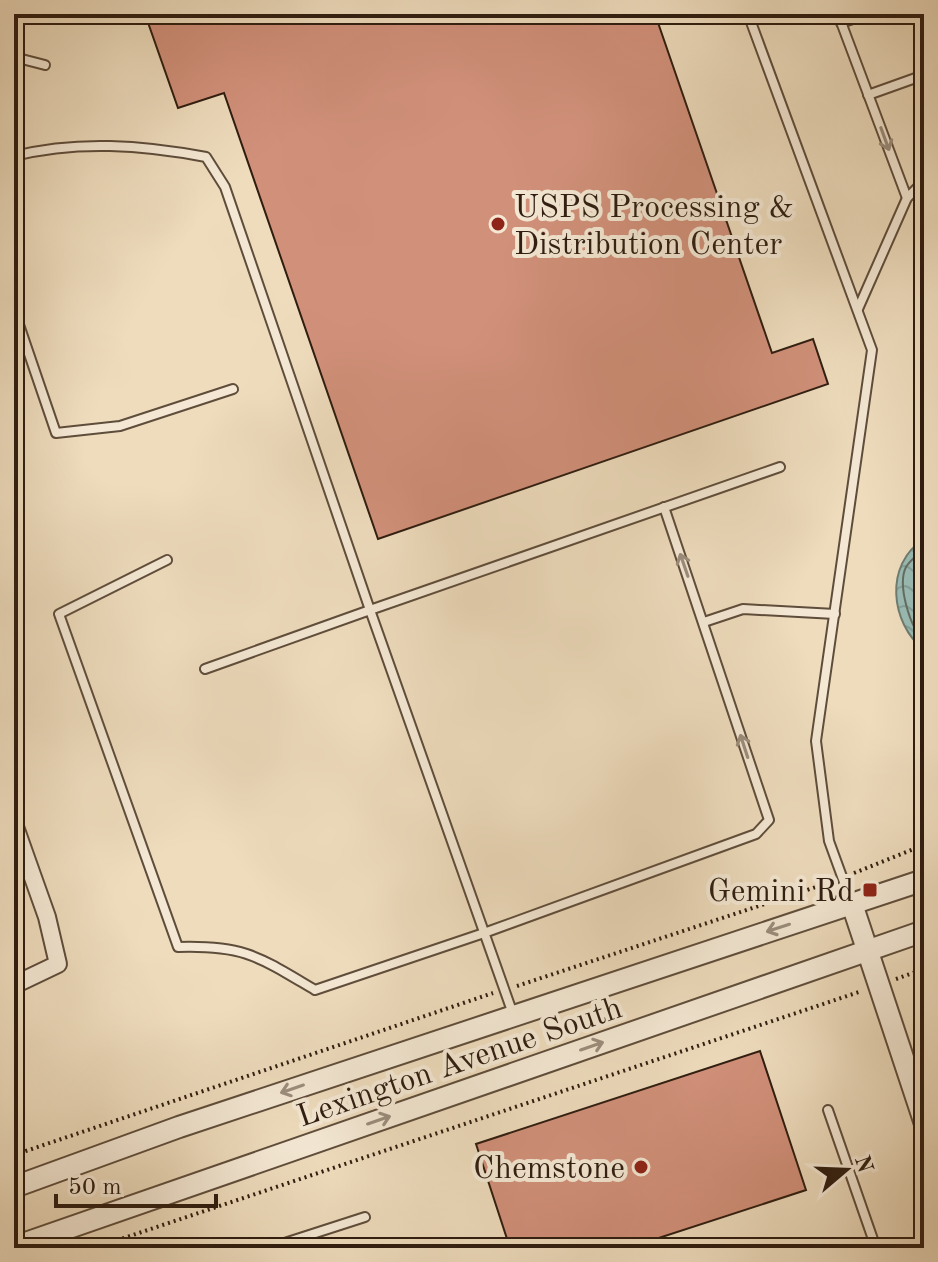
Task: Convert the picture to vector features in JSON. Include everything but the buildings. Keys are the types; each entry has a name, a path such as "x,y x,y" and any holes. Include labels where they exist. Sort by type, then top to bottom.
{"street":[{"path":"14,824 47,917 58,964 14,985"},
{"name":"Lexington Avenue South","path":"14,1187 179,1127 924,880"},
{"path":"852,904 924,1121"},
{"name":"Lexington Avenue South","path":"14,1247 924,931"}],"lane":[{"path":"748,14 872,350 816,741 829,841 852,904"},
{"path":"867,14 840,19 907,198"},
{"path":"14,57 45,65"},
{"path":"868,95 924,75"},
{"path":"14,156 86,145 150,147 206,157 225,187 513,1015"},
{"path":"858,309 907,198 924,181"},
{"path":"14,310 56,433 120,426 233,389"},
{"path":"205,669 780,467"},
{"path":"167,560 59,614 178,947 209,946 253,953 315,990 484,933 756,834 769,820 664,507"},
{"path":"704,622 743,609 835,614"},
{"path":"828,1110 876,1248"},
{"path":"269,1248 365,1217"}],"path":[{"path":"14,1155 843,878 924,845"},
{"path":"94,1248 924,969"}],"water":[{"path":"924,539 924,650 904,625 896,594 902,563"}],"place":[{"name":"USPS Processing & Distribution Center","path":"498,224"},
{"name":"Gemini Rd","path":"870,890"},
{"name":"Chemstone","path":"641,1167"}]}
